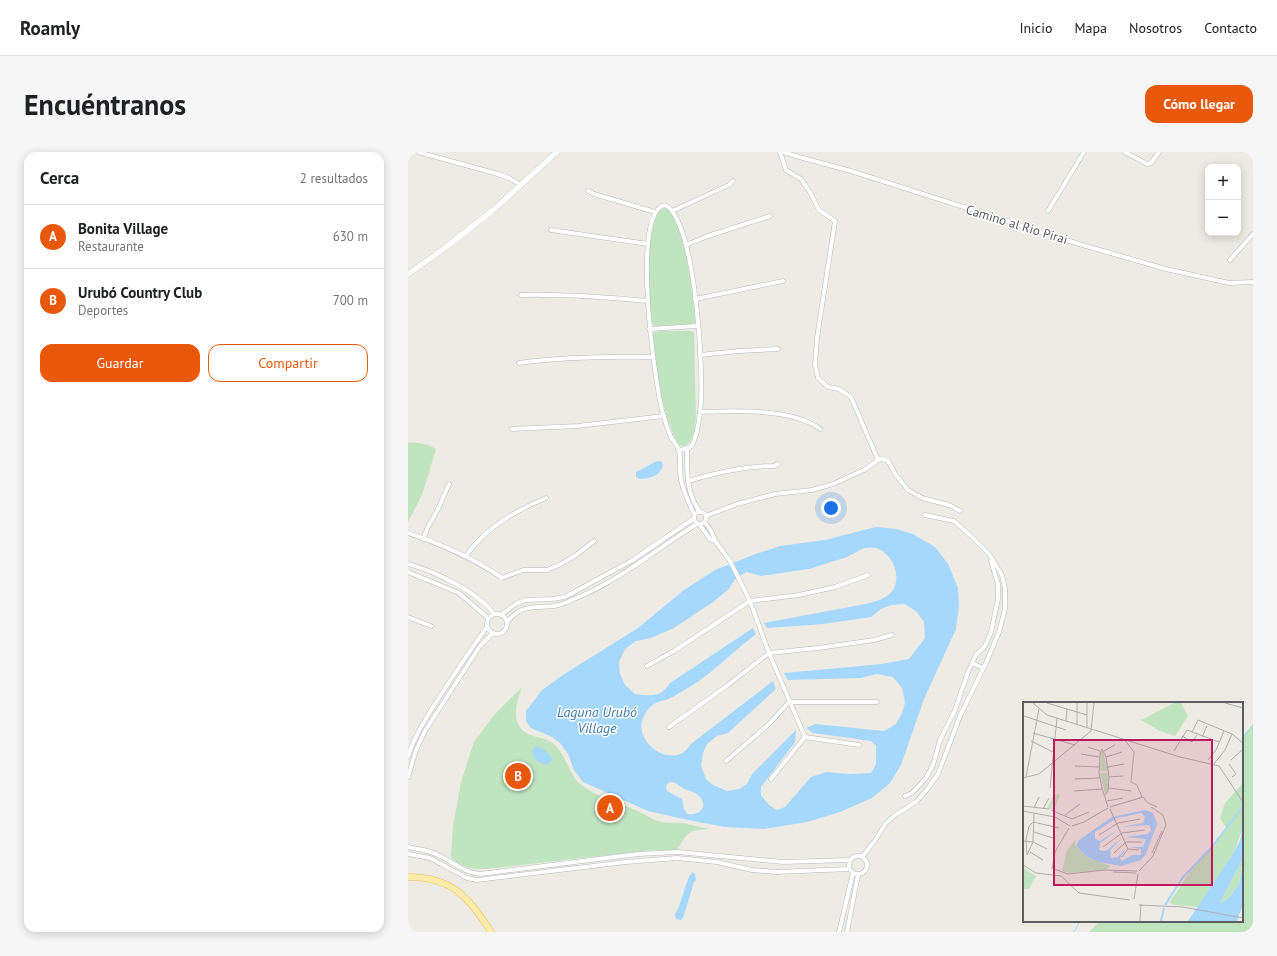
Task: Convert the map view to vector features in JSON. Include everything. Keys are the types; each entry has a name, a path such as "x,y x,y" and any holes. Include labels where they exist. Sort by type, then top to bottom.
{"main road":[{"path":"408,274 470,230 557,152"},
{"path":"408,877 422,877 434,880 458,891 472,904 491,932"}],"street":[{"path":"418,152 498,174 521,185"},
{"path":"780,152 786,170 801,179 819,210 835,221 814,365 818,378 828,387 839,389 851,397 878,460"},
{"name":"Camino al Rio Pirai","path":"783,152 851,171 1079,244 1166,269 1229,283 1253,282"},
{"path":"1048,211 1084,152"},
{"path":"1125,152 1147,164 1150,163 1159,152"},
{"path":"672,211 729,185 733,181"},
{"path":"588,191 655,212"},
{"path":"678,450 687,449 692,446 700,412 700,355 695,299 686,245 677,220 672,211 665,204 658,207 655,212 650,228 648,244 649,329 652,357 664,416 670,435 678,450 681,480 686,498 698,524 710,539 716,542"},
{"path":"686,245 708,236 770,216"},
{"path":"551,230 648,244"},
{"path":"1230,260 1253,234"},
{"path":"695,299 783,281"},
{"path":"521,295 560,294 648,300"},
{"path":"649,329 697,326"},
{"path":"700,355 778,349"},
{"path":"519,362 597,356 652,357"},
{"path":"700,412 766,413 792,417 813,424 820,429"},
{"path":"512,429 571,427 664,416"},
{"path":"687,449 689,490 695,505 700,512 704,513 706,516"},
{"path":"706,516 737,504 775,494 812,490 833,484 864,470 878,460 882,459 888,461 896,475 908,490 922,498 949,505 960,511"},
{"path":"688,481 745,467 774,466 778,464"},
{"path":"424,538 427,529 440,508 449,484"},
{"path":"466,556 483,535 510,514 546,498"},
{"path":"501,615 517,603 526,600 566,597 658,544 700,512"},
{"path":"862,857 886,823 917,801 938,774 960,716 999,632 1005,609 1005,589 1002,575 989,554 954,521 925,515"},
{"path":"706,516 705,522 716,542 731,563 750,602 769,653 805,737"},
{"path":"506,622 512,615 521,610 529,607 555,606 570,601 608,582 642,562 698,524 705,522"},
{"path":"408,533 424,538 466,556 488,568 502,578 523,570 547,570 576,555 594,541"},
{"path":"905,796 912,793 926,778 933,764 940,740 954,710 972,663 976,655 985,646 991,632 998,599 998,584 989,554"},
{"path":"408,564 438,576 470,593 489,608 494,614"},
{"path":"408,572 459,594 488,618"},
{"path":"647,666 674,651 750,602 799,595 835,587 868,575"},
{"path":"434,582 438,576"},
{"path":"604,576 608,582"},
{"path":"542,600 542,606"},
{"path":"494,614 501,615 504,617 506,622 506,628 501,633 490,632 486,622 488,618 494,614"},
{"path":"408,617 431,626"},
{"path":"408,756 421,728 436,702 487,627"},
{"path":"408,777 416,750 425,731 480,646 494,633"},
{"path":"669,727 728,685 769,653 867,641 892,635"},
{"path":"972,663 983,668"},
{"path":"726,761 769,724 789,702 877,702"},
{"path":"805,737 859,745"},
{"path":"771,779 805,737"},
{"path":"408,847 436,854 450,861 462,870 480,874 626,856 678,852 783,862 850,860 856,856 862,857 866,861 867,867 864,873 858,875 852,873 848,865 850,860"},
{"path":"408,854 430,858 457,873 477,880 626,862 677,858 717,862 752,870 776,872 849,868"},
{"path":"626,856 626,862"},
{"path":"470,878 472,873"},
{"path":"839,932 852,873"},
{"path":"846,932 858,875"}],"green space":[{"path":"660,208 667,208 674,218 684,245 690,277 695,319 695,322 689,325 655,326 651,322 649,280 650,246 655,217"},
{"path":"659,331 692,331 694,333 696,417 692,438 687,445 683,446 678,444 667,418 658,377 652,335 653,333"},
{"path":"408,443 423,444 436,449 422,495 408,522"},
{"path":"522,687 516,711 516,717 520,728 528,734 552,742 562,753 574,777 583,786 599,795 642,813 654,820 683,823 709,829 697,830 689,833 677,850 653,850 487,869 468,867 451,858 453,826 461,782 474,742 495,714"},
{"path":"1253,724 1253,932 1089,932 1099,922 1243,922 1243,736"}],"water":[{"path":"657,461 661,461 663,464 658,474 647,478 639,479 636,477 636,472"},
{"name":"Laguna Urubó Village","path":"876,527 896,529 913,534 935,547 948,564 958,588 959,606 956,629 924,699 901,765 890,783 872,798 840,812 807,822 764,829 725,827 688,820 648,811 583,782 574,770 568,754 560,743 552,737 531,728 526,721 526,711 542,690 566,673 638,628 684,590 715,570 780,546 825,540","holes":["864,548 875,548 882,551 894,565 896,571 896,584 887,596 880,600 865,604 764,623 767,628 823,624 871,617 881,609 891,605 905,604 917,612 924,622 925,638 909,659 882,664 784,673 788,680 860,678 877,674 893,677 902,688 905,703 896,724 884,731 815,724 806,728 813,733 871,741 876,746 876,764 871,773 849,774 826,772 811,777 785,807 777,810 769,805 761,795 761,787 795,742 796,730 752,774 747,784 739,789 727,791 713,785 706,779 701,766 703,753 707,744 717,736 728,733 776,689 773,681 692,743 684,752 676,755 668,755 660,753 652,748 646,741 641,725 644,716 651,706 655,703 671,698 699,681 756,634 753,628 670,683 667,688 655,695 635,694 625,685 620,674 619,662 625,649 636,641 651,638 674,628 713,602 729,589 735,579 746,572 761,576 809,569 847,557","670,782 676,783 699,796 703,803 702,810 696,813 687,814 684,809 682,798 667,791 666,785"]},
{"path":"537,746 546,751 553,759 547,765 541,764 533,756 532,750"},
{"path":"692,872 695,874 696,880 694,882 683,918 681,920 676,919 675,914 680,904 689,876"}],"waterway":[{"path":"1243,737 1253,725"},
{"path":"1074,932 1079,922"}],"place":[{"name":"Urubó Country Club","path":"518,776"},
{"name":"Bonita Village","path":"610,808"}]}
